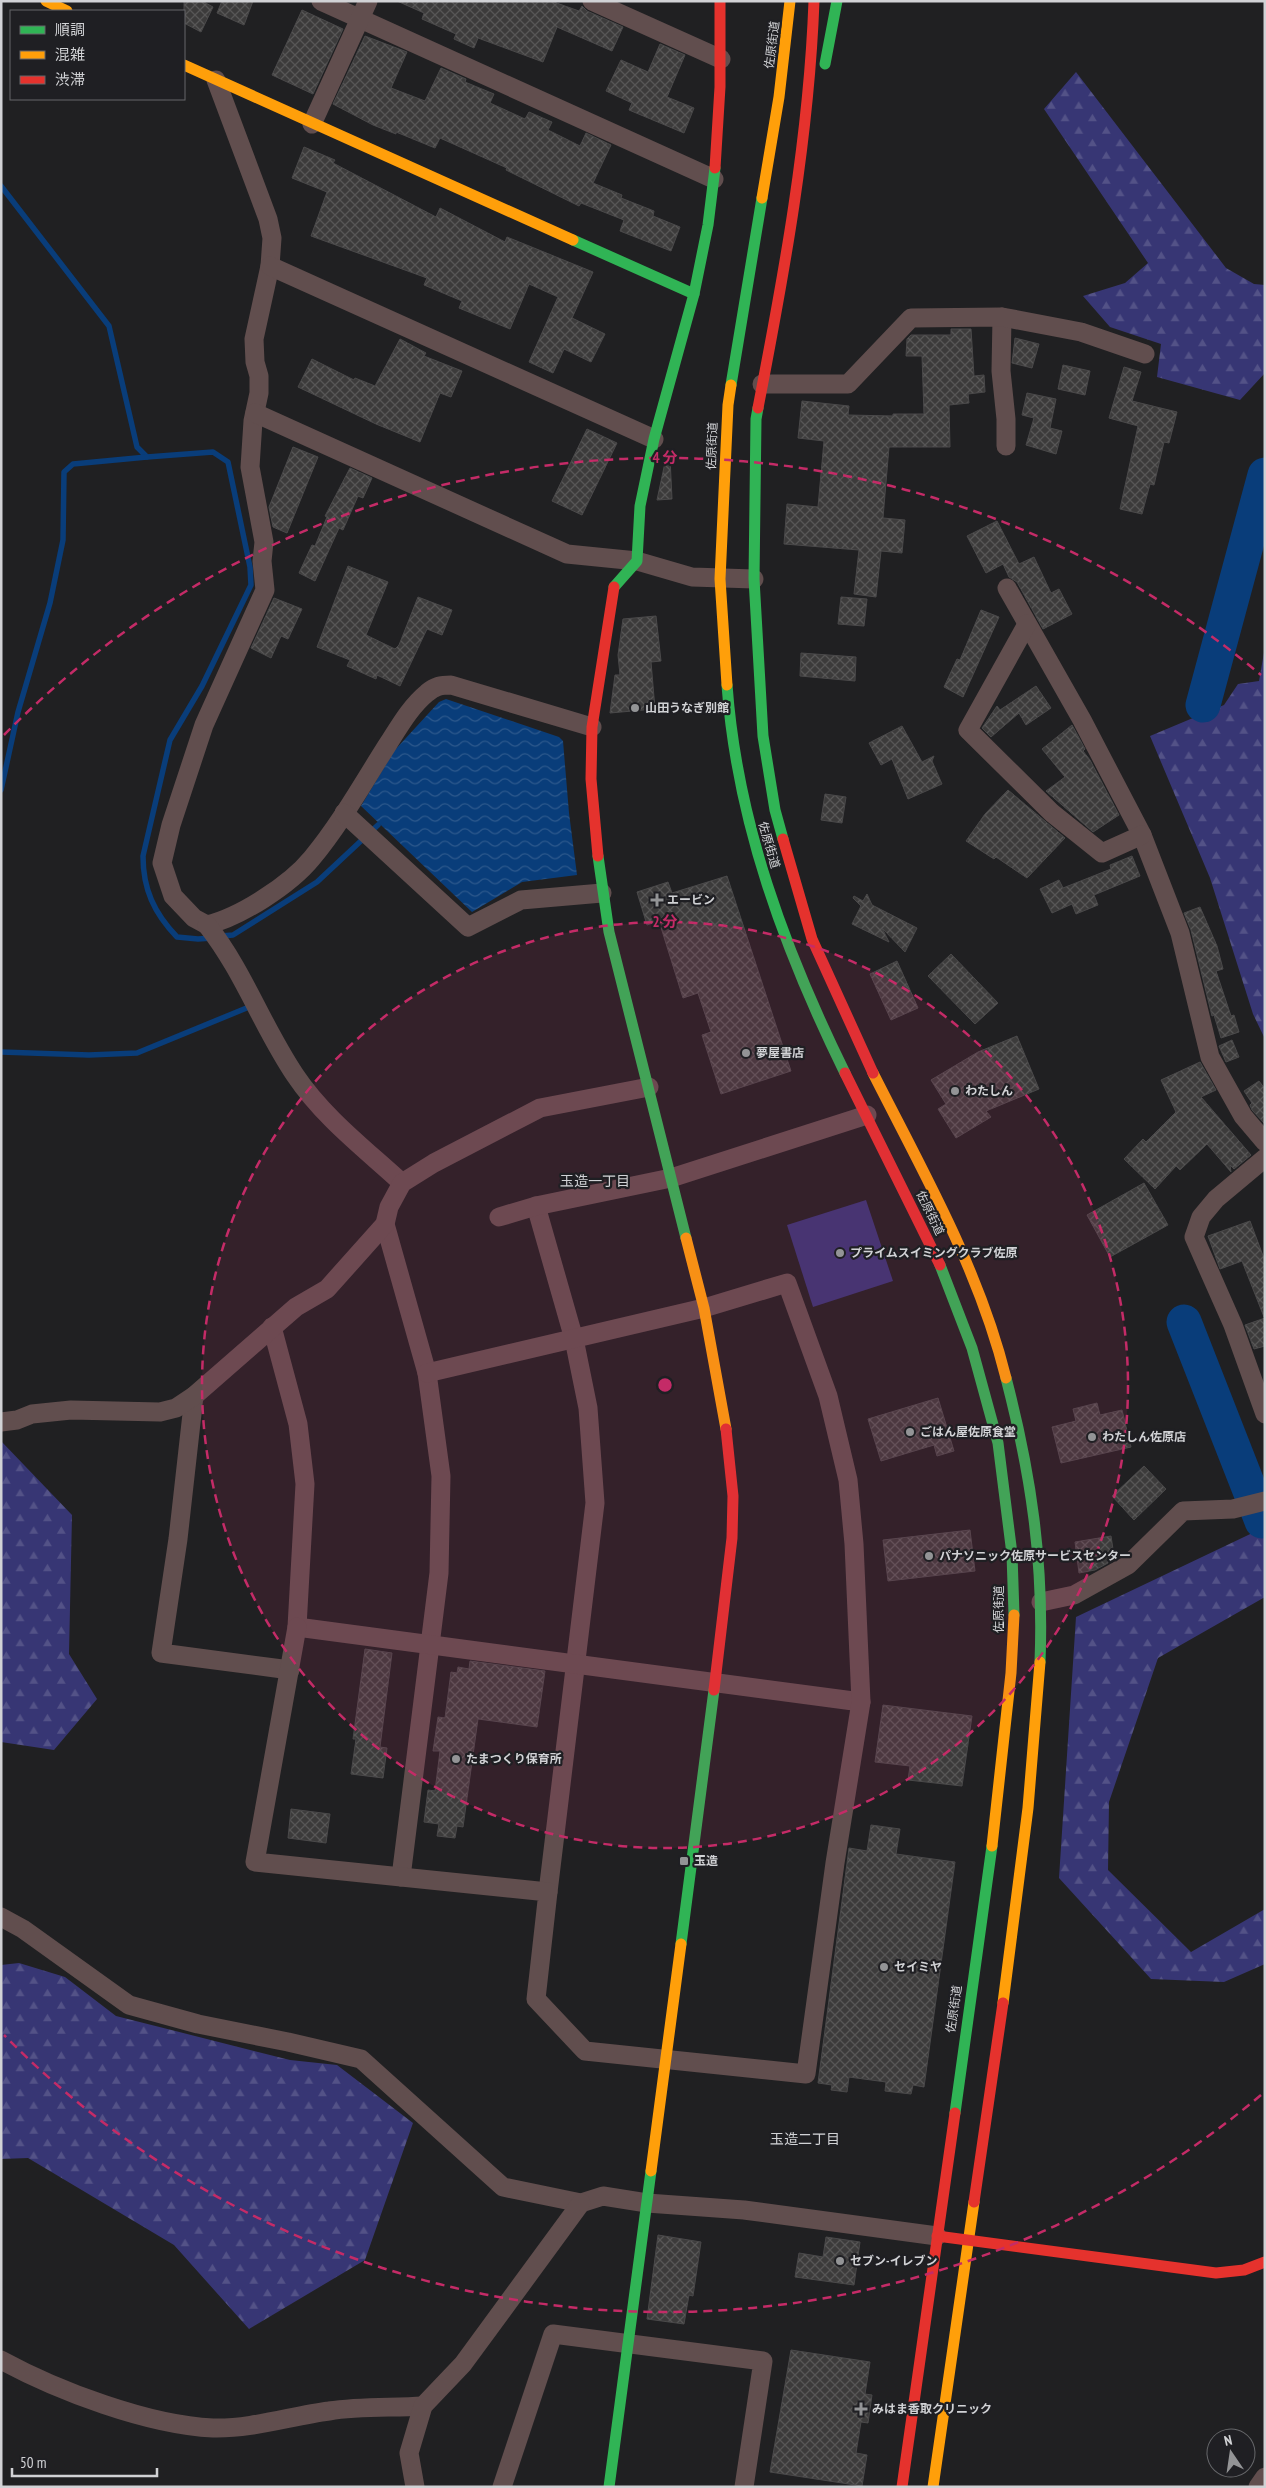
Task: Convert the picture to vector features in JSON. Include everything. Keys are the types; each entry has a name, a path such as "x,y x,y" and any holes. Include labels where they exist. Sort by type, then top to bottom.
{"main road":[{"path":"46,1 65,10"},
{"path":"609,2487 715,1681 731,1548 733,1496 725,1422 704,1308 610,932 602,893 591,779 592,727 612,589 637,561 640,506 654,439 694,294 708,225 714,180 720,59 720,1"},
{"name":"佐原街道","path":"790,1 788,32 779,97 728,405 720,579 731,735 747,816 786,943 827,1036 946,1276 972,1348 998,1443 1012,1554 1014,1618 1011,1673 998,1804 902,2487"},
{"name":"佐原街道","path":"814,1 812,58 806,117 777,309 756,419 754,579 763,736 776,810 795,886 812,938 851,1028 966,1259 1000,1352 1023,1443 1039,1550 1041,1602 1039,1675 1028,1808 1012,1943 933,2487"},
{"path":"806,117 825,65 837,1"},
{"path":"776,11 779,97"},
{"path":"185,66 694,294"},
{"path":"937,2236 1216,2272 1244,2270 1265,2262"}],"street":[{"path":"320,1 714,180"},
{"path":"312,124 368,1"},
{"path":"592,1 720,59"},
{"path":"216,80 268,219 272,238 270,266 254,339 254,362 259,376 250,468 264,542 262,561 266,590 204,725 171,825 162,863 173,896 194,918 207,925 228,952 296,1077 315,1101 402,1183"},
{"path":"270,266 654,439"},
{"path":"1002,317 1001,371 1006,419 1006,446"},
{"path":"762,384 848,384 911,318 1002,317 1081,332 1145,354"},
{"path":"254,413 567,554 637,561 692,577 754,579"},
{"path":"1007,588 1082,720 1142,835 1180,933 1210,1057 1243,1116 1265,1142"},
{"path":"1027,624 968,730 1052,813 1102,853 1142,835"},
{"path":"207,925 246,910 298,873 311,860 416,704 439,685 451,685 592,727"},
{"path":"344,813 468,927 521,900 602,893"},
{"path":"1,1422 17,1420 32,1414 71,1410 160,1412 176,1408 194,1396 296,1307 327,1289 385,1224 389,1207 402,1183 434,1163 540,1108 649,1087"},
{"path":"499,1217 536,1206 671,1178 867,1115"},
{"path":"1265,1158 1216,1199 1201,1217 1194,1237 1233,1324 1265,1414"},
{"path":"427,1373 574,1340 704,1308 787,1283 828,1396 848,1480 854,1544 861,1702 850,1780 835,1863 806,2074 585,2051 536,1999 595,1503 588,1408 574,1340 536,1206"},
{"path":"385,1224 427,1373 441,1476 439,1573 401,1877"},
{"path":"272,1327 298,1424 305,1484 297,1627 255,1862 548,1892"},
{"path":"194,1396 180,1521 161,1653 290,1670"},
{"path":"1041,1602 1074,1594 1128,1565 1183,1511 1233,1509 1265,1501"},
{"path":"297,1627 575,1665 715,1681 861,1702"},
{"path":"1,1918 23,1929 129,2006 198,2024 361,2059 503,2187 581,2203 603,2196 647,2203 744,2210 937,2236"},
{"path":"415,2487 409,2453 424,2406 463,2364 581,2203"},
{"path":"502,2487 553,2334 763,2361 744,2487"},
{"path":"1,2360 33,2377 109,2406 180,2424 214,2428 268,2423 330,2410 424,2406"},
{"path":"1258,2487 1265,2477"}],"green space":[{"path":"1076,72 1226,268 1254,284 1265,285 1265,373 1240,400 1157,377 1161,344 1110,327 1083,296 1125,283 1148,263 1044,109"},
{"path":"1265,647 1265,1039 1253,1014 1210,878 1150,736 1224,705 1238,684 1259,681"},
{"name":"プライムスイミングクラブ佐原","path":"866,1200 893,1281 813,1307 787,1225"},
{"path":"1,1441 72,1515 69,1654 97,1699 54,1750 1,1742"},
{"path":"1265,1527 1265,1597 1158,1658 1109,1802 1108,1870 1191,1952 1265,1909 1265,1964 1224,1982 1151,1979 1059,1878 1076,1617"},
{"path":"19,1963 65,1977 116,2016 290,2060 337,2065 413,2123 365,2260 249,2329 174,2245 28,2158 1,2159 1,1965"}],"water":[{"path":"446,699 559,737 563,741 569,813 577,875 522,882 472,912 361,806 394,751 439,702"}],"building":[{"path":"184,1 202,1 213,7 201,32 185,24"},
{"path":"222,1 253,1 244,25 217,13"},
{"path":"397,1 551,1 579,11 582,6 587,11 623,27 612,51 557,27 543,62 478,38 474,48 454,39 456,34 422,19 424,13"},
{"path":"302,10 343,29 313,94 272,75"},
{"path":"365,36 407,52 391,88 425,101 441,68 466,79 465,82 494,94 490,103 525,119 529,112 552,122 548,130 580,146 586,133 611,145 593,183 622,195 621,198 654,211 653,216 680,227 671,251 620,231 624,220 581,203 579,206 506,170 507,168 440,138 435,148 373,125 333,104"},
{"path":"660,44 685,55 667,97 694,108 684,133 629,110 632,103 606,91 621,60 648,72"},
{"path":"304,147 335,160 333,163 436,217 440,208 505,242 507,237 593,272 572,318 605,334 591,362 564,349 553,373 529,362 558,297 529,284 510,329 459,308 462,301 424,285 427,278 311,236 327,192 292,178"},
{"path":"951,329 971,329 974,376 984,375 985,392 968,394 969,403 949,405 950,447 889,447 883,518 905,520 902,553 881,551 876,597 854,594 859,550 784,544 787,504 818,507 824,441 798,438 802,401 849,406 848,415 893,416 893,414 924,414 922,356 906,356 907,339 911,335 951,335"},
{"path":"1015,338 1039,344 1032,368 1012,363"},
{"path":"400,339 426,353 424,356 462,371 451,397 440,393 420,442 376,424 298,387 312,359 354,380 355,378 375,386"},
{"path":"1063,365 1090,371 1085,395 1058,389"},
{"path":"1124,367 1141,372 1132,401 1177,412 1169,443 1164,442 1154,485 1150,484 1142,514 1120,509 1138,426 1109,418"},
{"path":"1027,393 1056,399 1050,428 1062,431 1056,454 1026,445 1034,418 1022,415"},
{"path":"587,429 617,443 582,515 552,501"},
{"path":"293,447 318,457 287,533 273,527 269,507"},
{"path":"666,458 670,458 672,499 657,500"},
{"path":"350,468 372,478 363,498 358,496 343,530 339,528 315,581 299,573 312,545 315,546 327,517 325,516"},
{"path":"997,521 1019,564 1034,557 1051,593 1059,589 1072,614 1043,629 1017,582 1009,577 1003,564 986,573 967,536"},
{"path":"348,566 388,582 366,635 395,649 399,645 418,597 452,610 442,635 427,629 400,686 377,675 376,679 347,666 350,660 317,647"},
{"path":"841,597 867,599 864,626 838,624"},
{"path":"274,598 302,609 288,639 281,636 271,658 251,648"},
{"path":"981,610 999,617 963,697 944,687 957,659 960,660"},
{"path":"656,616 661,661 651,662 655,709 610,713 615,675 620,675 618,655 623,619"},
{"path":"801,653 856,657 855,681 800,676"},
{"path":"1036,686 1051,708 1026,725 1019,713 991,737 982,728 997,706 1000,710"},
{"path":"1072,725 1085,749 1083,751 1090,760 1119,815 1093,832 1046,791 1065,777 1042,749"},
{"path":"902,726 922,762 934,756 932,761 942,784 908,799 892,759 881,765 869,743"},
{"path":"1008,790 1065,838 1027,878 996,857 994,859 966,841 985,814"},
{"path":"825,794 846,797 842,823 821,820"},
{"path":"1132,856 1140,876 1094,895 1098,905 1076,914 1072,904 1052,913 1040,889 1059,880 1063,888 1111,869 1110,865"},
{"path":"727,876 791,1071 721,1094 702,1035 711,1032 698,993 683,998 659,921 647,925 637,892 668,882 672,893"},
{"path":"867,894 872,905 917,928 905,952 882,928 889,942 852,924 861,906 853,898 854,896 863,901"},
{"path":"1200,907 1217,946 1223,969 1216,971 1231,1016 1234,1015 1239,1032 1221,1038 1214,1015 1212,1016 1191,930 1184,913"},
{"path":"951,954 998,1003 975,1024 928,976"},
{"path":"897,961 918,1008 891,1020 870,974"},
{"path":"1017,1036 1039,1089 986,1111 991,1117 956,1138 938,1109 946,1104 931,1080 978,1052"},
{"path":"1232,1040 1239,1057 1226,1062 1219,1046"},
{"path":"1200,1062 1216,1090 1201,1097 1251,1155 1234,1169 1230,1165 1231,1172 1207,1144 1180,1170 1176,1166 1155,1189 1124,1159 1143,1139 1146,1142 1176,1112 1161,1080"},
{"path":"1259,1081 1265,1089 1265,1124 1252,1110 1250,1105 1252,1103 1244,1091"},
{"path":"1144,1183 1168,1225 1110,1257 1087,1215"},
{"path":"1250,1221 1265,1261 1264,1317 1242,1261 1220,1269 1208,1236"},
{"path":"1265,1318 1265,1346 1254,1349 1245,1325"},
{"name":"ごはん屋佐原食堂","path":"938,1398 954,1451 937,1456 934,1445 881,1461 868,1419"},
{"name":"わたしん佐原店","path":"1097,1403 1100,1415 1122,1410 1131,1447 1061,1463 1052,1427 1076,1421 1073,1409"},
{"path":"1144,1466 1166,1489 1134,1520 1112,1496"},
{"name":"パナソニック佐原サービスセンター","path":"970,1530 975,1571 888,1581 883,1540"},
{"path":"1111,1536 1114,1556 1108,1557 1108,1563 1095,1570 1079,1573 1075,1542"},
{"path":"365,1649 392,1653 380,1747 387,1748 383,1778 351,1774 356,1739 353,1739"},
{"path":"470,1661 545,1671 537,1727 478,1719 463,1827 457,1826 455,1838 437,1836 439,1824 424,1822 428,1790 435,1791 440,1751 433,1751 438,1717 445,1718 451,1672 457,1673 458,1667 469,1669"},
{"path":"883,1705 972,1716 962,1786 908,1780 910,1766 875,1762"},
{"path":"291,1809 330,1814 326,1843 288,1838"},
{"name":"セイミヤ","path":"871,1825 900,1829 896,1854 955,1862 924,2087 913,2085 911,2094 885,2091 886,2082 849,2077 847,2092 831,2090 832,2085 818,2083 849,1848 867,1851"},
{"path":"658,2235 701,2242 693,2296 689,2295 684,2324 647,2319"},
{"name":"セブン-イレブン","path":"826,2237 860,2242 854,2285 795,2277 799,2253 823,2257"},
{"path":"791,2350 870,2362 865,2394 872,2395 868,2423 861,2422 856,2453 867,2455 862,2486 770,2472"}],"waterway":[{"path":"1,186 109,326 137,447 147,457 213,452 228,462 250,567 251,585 202,686 170,740 143,856 145,879 151,900 169,928 177,937 212,938"},
{"path":"1,790 18,712 50,603 63,540 64,472 73,464 147,457"},
{"path":"1203,705 1265,475"},
{"path":"221,936 233,935 317,882 378,825"},
{"path":"1,1052 89,1055 137,1053 249,1007"},
{"path":"1184,1322 1262,1521"}],"traffic: fast":[{"path":"825,64 837,1"},
{"path":"614,587 637,561 640,506 654,439 694,294 708,225 715,168"},
{"path":"731,385 762,198"},
{"path":"573,240 694,294"},
{"path":"758,408 756,419 754,579 763,736 775,810 783,839"},
{"path":"727,685 732,736 741,786 767,885 803,980 845,1073"},
{"path":"598,856 609,932 686,1238"},
{"path":"940,1265 972,1348 998,1443 1012,1554 1014,1615"},
{"path":"1006,1378 1015,1414 1034,1518 1040,1589 1040,1662"},
{"path":"681,1944 714,1690"},
{"path":"955,2113 992,1846"},
{"path":"609,2487 651,2171"}],"traffic: slow":[{"path":"46,1 65,10"},
{"path":"762,198 779,97 790,1"},
{"path":"185,65 573,240"},
{"path":"727,685 720,579 728,405 731,385"},
{"path":"873,1073 930,1184 965,1260 995,1338 1006,1378"},
{"path":"686,1238 704,1308 726,1429"},
{"path":"992,1846 1011,1673 1014,1615"},
{"path":"1003,2003 1028,1808 1040,1662"},
{"path":"651,2171 681,1944"},
{"path":"933,2487 974,2202"}],"traffic: jam":[{"path":"715,168 720,87 720,1"},
{"path":"758,408 794,206 807,104 814,1"},
{"path":"598,856 591,779 592,727 614,587"},
{"path":"783,839 812,939 873,1073"},
{"path":"845,1073 940,1265"},
{"path":"714,1690 732,1538 733,1496 726,1429"},
{"path":"974,2202 1003,2003"},
{"path":"902,2487 955,2113"},
{"path":"937,2236 1216,2273 1244,2270 1265,2262"}],"place":[{"name":"山田うなぎ別館","path":"635,708"},
{"name":"エービン","path":"657,900"},
{"name":"夢屋書店","path":"746,1053"},
{"name":"わたしん","path":"955,1091"},
{"name":"プライムスイミングクラブ佐原","path":"840,1253"},
{"name":"ごはん屋佐原食堂","path":"910,1432"},
{"name":"わたしん佐原店","path":"1092,1437"},
{"name":"パナソニック佐原サービスセンター","path":"929,1556"},
{"name":"たまつくり保育所","path":"456,1759"},
{"name":"玉造","path":"684,1861"},
{"name":"セイミヤ","path":"884,1967"},
{"name":"セブン-イレブン","path":"840,2261"},
{"name":"みはま香取クリニック","path":"861,2409"}],"district":[{"name":"玉造一丁目","path":"595,1181"},
{"name":"玉造二丁目","path":"805,2139"}]}
